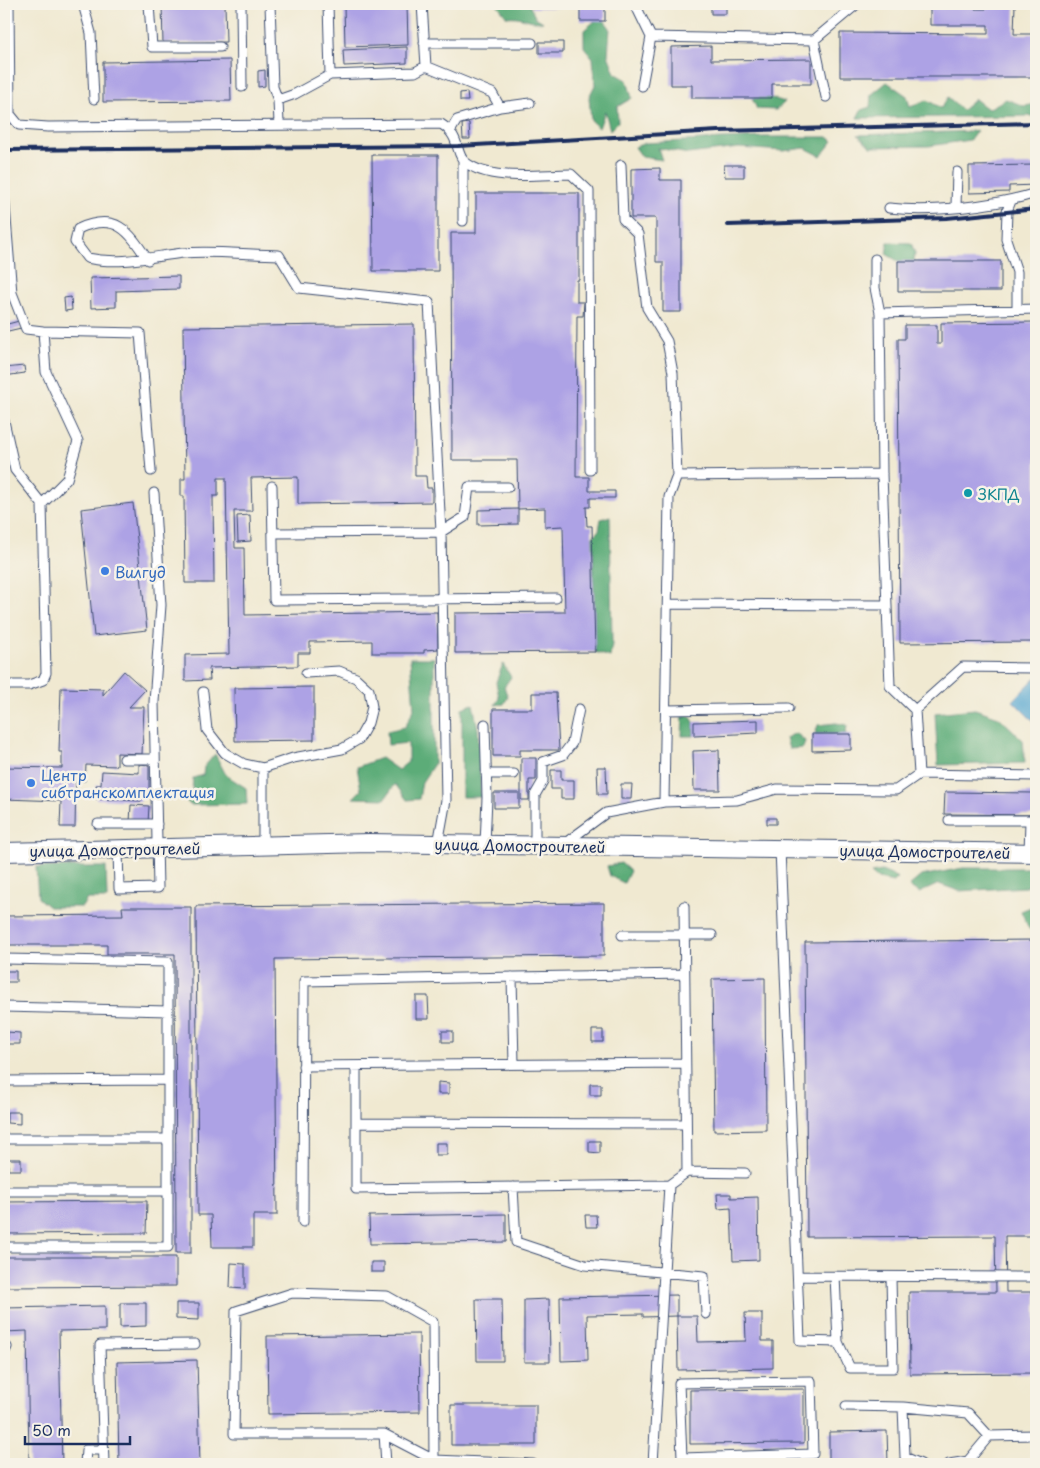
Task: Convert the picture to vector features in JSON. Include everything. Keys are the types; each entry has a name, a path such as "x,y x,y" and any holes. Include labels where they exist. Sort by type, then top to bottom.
{"street":[{"name":"улица Домостроителей","path":"4,852 263,845 485,844 1033,853"}],"lane":[{"path":"9,4 7,118 19,125 48,127 441,124 451,130 463,161 463,221"},
{"path":"83,4 92,34 94,100"},
{"path":"149,4 152,47 220,47"},
{"path":"241,4 242,87"},
{"path":"270,4 273,87 278,100 278,124"},
{"path":"328,4 330,75"},
{"path":"422,4 426,66"},
{"path":"635,4 651,37 642,86"},
{"path":"651,37 814,40 857,4"},
{"path":"814,40 826,97"},
{"path":"424,42 532,43"},
{"path":"278,100 295,94 330,75 415,72 426,66"},
{"path":"426,66 492,93 500,107"},
{"path":"451,130 457,120 500,107 530,103"},
{"path":"463,161 488,174 571,174 589,191 590,470"},
{"path":"621,165 623,219 638,234 647,308 668,340 673,373 677,476 669,497 664,802"},
{"path":"956,206 957,172"},
{"path":"889,208 908,210 1011,201 1036,193"},
{"path":"4,194 12,293 26,329 43,332 140,333 151,471"},
{"path":"1011,201 1007,211 1006,239 1017,272 1016,309"},
{"path":"148,260 130,233 115,223 94,222 78,229 75,242 87,258 106,262 148,260 184,253 279,256 299,288 429,302 441,532 446,800 438,844"},
{"path":"876,259 875,288 880,313 882,474 890,686 915,710 919,774"},
{"path":"880,313 1036,309"},
{"path":"42,504 67,479 78,441 46,372 43,332"},
{"path":"4,421 15,470 42,504 46,673 43,680 29,685 4,685"},
{"path":"677,476 882,474"},
{"path":"272,486 274,600 556,598"},
{"path":"273,533 441,532 465,517 469,487 508,487"},
{"path":"118,849 119,889 158,888 154,702 161,605 154,493"},
{"path":"668,604 886,605"},
{"path":"915,710 963,667 1036,668"},
{"path":"203,692 207,730 225,753 244,764 263,768 293,758 342,749 359,739 368,723 372,707 368,690 356,678 339,671 306,674"},
{"path":"666,710 790,708"},
{"path":"534,845 535,795 543,781 543,762 563,756 572,743 579,709"},
{"path":"485,724 485,844"},
{"path":"124,759 155,758"},
{"path":"263,768 263,845"},
{"path":"486,774 514,774"},
{"path":"562,846 606,814 664,802 737,800 778,789 896,790 919,774 1036,776"},
{"path":"949,820 1033,820 1033,853"},
{"path":"98,824 157,824"},
{"path":"780,849 782,942 787,990 800,1342 838,1342"},
{"path":"684,906 688,1172"},
{"path":"622,935 712,935"},
{"path":"4,959 168,962 168,1247 4,1247"},
{"path":"303,1222 304,981 684,974"},
{"path":"512,978 514,1064"},
{"path":"4,1007 168,1011"},
{"path":"304,1066 685,1063"},
{"path":"356,1066 356,1188 669,1185 688,1172 745,1173"},
{"path":"4,1081 168,1080"},
{"path":"356,1123 686,1124"},
{"path":"4,1139 168,1139"},
{"path":"653,1464 669,1185"},
{"path":"513,1186 516,1242 585,1265 704,1276 706,1314"},
{"path":"4,1190 168,1191"},
{"path":"798,1276 1036,1277"},
{"path":"835,1276 838,1342 850,1368 893,1368 891,1276"},
{"path":"434,1460 433,1322 386,1296 292,1293 236,1311 234,1434 384,1434 434,1460 534,1464"},
{"path":"104,1464 100,1346 194,1344"},
{"path":"811,1381 813,1454 681,1461 679,1384 811,1381"},
{"path":"846,1406 903,1407 968,1413 990,1436"},
{"path":"903,1407 905,1457 921,1464"},
{"path":"384,1434 386,1464"},
{"path":"949,1464 968,1461 990,1436 1036,1435"},
{"path":"85,1464 86,1450 103,1450"}],"green space":[{"path":"497,4 529,4 535,17 543,22 507,17"},
{"path":"601,16 610,28 608,55 615,73 627,80 632,98 617,107 618,122 610,130 605,111 599,128 591,121 589,97 595,85 593,58 584,47 584,30"},
{"path":"887,82 907,96 910,107 927,100 941,108 948,97 962,110 975,99 988,109 1006,99 1024,106 1036,104 1036,116 857,118 861,110 870,107 871,95"},
{"path":"752,98 772,98 785,102 776,110 757,109"},
{"path":"977,131 970,140 929,146 871,147 858,135"},
{"path":"764,137 828,137 833,141 821,156 805,148 784,151 739,148 688,154 658,148 662,160 642,157 635,147 645,143"},
{"path":"888,242 911,243 915,253 914,261 898,261 886,254"},
{"path":"610,516 612,644 610,657 595,652 593,536 599,530 601,519"},
{"path":"410,658 434,658 434,764 422,782 419,799 407,800 395,784 385,799 353,798 361,790 357,767 381,758 398,770 408,762 408,743 388,745 387,731 405,727 414,709"},
{"path":"503,664 511,677 504,687 508,697 504,704 495,705 499,698 496,682"},
{"path":"473,704 478,729 481,797 462,797 462,708"},
{"path":"975,709 999,717 1023,740 1025,763 938,765 935,713"},
{"path":"683,714 690,716 694,722 694,736 682,736"},
{"path":"836,723 847,725 846,734 815,734 818,725"},
{"path":"796,733 805,741 803,748 789,749 786,738"},
{"path":"215,754 226,775 246,788 247,804 190,805 181,795 192,791 193,778 203,775 204,767"},
{"path":"621,863 630,871 624,883 610,876 607,866"},
{"path":"36,867 106,867 107,899 87,899 82,907 49,907 38,898"},
{"path":"963,868 1036,868 1036,876 1026,887 959,891 939,884 919,893 909,886 921,876"},
{"path":"882,871 898,878 894,882 878,879 871,873"},
{"path":"1031,907 1034,919 1036,920 1036,931 1029,929 1021,911"}],"water":[{"path":"1036,677 1036,724 1013,701"}],"building":[{"path":"162,4 225,4 226,42 163,43"},
{"path":"407,4 408,45 345,47 344,5"},
{"path":"532,4 579,4 579,7 532,8"},
{"path":"580,4 605,4 605,21 580,21"},
{"path":"711,4 726,4 726,14 711,14"},
{"path":"930,4 975,4 975,9 986,9 986,4 1015,4 1014,34 1036,34 1036,77 840,77 840,33 988,34 988,25 930,25"},
{"path":"539,42 563,42 563,53 539,53"},
{"path":"711,46 711,60 811,59 811,84 772,84 772,98 692,98 692,85 671,85 671,47"},
{"path":"407,47 407,63 344,66 343,50"},
{"path":"230,60 231,101 103,102 103,62"},
{"path":"265,70 265,86 258,87 258,71"},
{"path":"467,92 468,101 460,101 460,93"},
{"path":"469,123 470,139 463,139 462,124"},
{"path":"372,155 438,155 438,271 373,271"},
{"path":"724,165 744,165 744,177 725,177"},
{"path":"1036,165 1036,185 1009,186 1009,192 969,193 969,166"},
{"path":"660,168 660,180 681,180 681,312 663,312 663,262 656,262 656,218 631,218 631,169"},
{"path":"476,193 579,193 579,280 577,280 577,302 584,302 583,316 577,316 576,477 589,477 589,491 615,491 615,498 590,498 590,507 586,507 587,526 592,526 595,652 455,653 455,613 565,612 563,526 545,527 545,508 518,509 517,460 452,460 451,233 476,233"},
{"path":"898,261 1001,261 1001,291 898,291"},
{"path":"179,276 179,289 116,291 116,307 91,308 90,278"},
{"path":"71,297 72,310 65,311 64,298"},
{"path":"19,321 21,328 4,332 4,325"},
{"name":"ЗКПД","path":"1036,322 1036,642 900,643 898,339 905,339 905,325 937,325 937,344 941,344 941,323"},
{"path":"414,324 415,476 426,476 427,488 432,488 432,502 298,504 298,477 251,478 252,511 234,511 235,548 244,548 245,615 437,612 438,649 424,650 424,653 372,653 372,641 310,642 310,653 298,653 298,666 209,668 210,680 185,681 185,655 229,654 226,478 218,478 218,496 213,496 214,583 185,583 184,496 181,496 181,479 185,479 183,327"},
{"path":"24,366 25,373 4,376 4,368"},
{"path":"133,503 147,630 94,636 81,509"},
{"path":"518,509 518,524 478,525 478,510"},
{"path":"250,515 251,541 238,542 237,516"},
{"path":"124,671 145,690 129,707 144,707 142,754 117,753 117,766 86,765 85,781 76,780 75,827 60,827 61,801 4,799 4,767 62,768 62,752 59,752 61,688 103,689 103,695"},
{"path":"314,687 314,740 235,741 234,688"},
{"path":"532,693 556,693 559,750 520,750 520,756 493,756 493,709 532,709"},
{"path":"758,720 758,733 694,736 694,722"},
{"path":"812,734 851,734 851,750 812,751"},
{"path":"719,750 720,790 694,790 693,751"},
{"path":"521,758 536,758 536,780 529,780 529,800 521,800"},
{"path":"139,764 149,765 149,793 141,792 141,801 96,799 96,785 101,785 102,771 139,773"},
{"path":"597,767 606,767 607,794 598,794"},
{"path":"551,770 561,770 561,780 574,780 574,799 561,799 561,789 551,789"},
{"path":"621,784 632,784 631,799 621,799"},
{"path":"945,792 1036,793 1036,815 944,814"},
{"path":"494,793 519,793 519,808 494,808"},
{"path":"131,805 149,806 148,823 130,822"},
{"path":"767,818 776,818 776,824 767,824"},
{"path":"604,903 604,956 275,959 277,1215 253,1215 253,1247 212,1247 211,1215 198,1215 196,906"},
{"path":"122,907 191,907 191,1253 176,1253 175,954 107,954 107,945 4,945 4,916 123,915"},
{"path":"1036,940 1036,1236 1005,1236 1006,1292 1036,1292 1036,1373 910,1374 909,1292 996,1292 995,1236 807,1237 805,942"},
{"path":"5,971 16,971 16,982 4,982"},
{"path":"765,978 766,1130 714,1131 712,979"},
{"path":"416,996 428,996 429,1019 416,1019"},
{"path":"592,1030 603,1030 603,1042 592,1042"},
{"path":"442,1031 453,1031 453,1042 442,1042"},
{"path":"7,1032 20,1033 20,1044 7,1044"},
{"path":"438,1082 449,1083 449,1094 438,1094"},
{"path":"590,1084 601,1084 601,1095 590,1095"},
{"path":"7,1112 20,1112 20,1124 7,1123"},
{"path":"589,1141 600,1141 600,1153 589,1152"},
{"path":"436,1143 447,1143 447,1155 436,1155"},
{"path":"8,1159 21,1159 21,1170 8,1170"},
{"path":"717,1194 731,1194 731,1198 758,1197 759,1260 733,1261 731,1208 718,1209"},
{"path":"147,1201 146,1233 4,1234 4,1202"},
{"path":"506,1214 506,1242 370,1244 369,1216"},
{"path":"585,1215 596,1215 597,1227 586,1227"},
{"path":"4,1257 176,1257 176,1286 4,1287"},
{"path":"371,1262 384,1262 384,1272 371,1272"},
{"path":"231,1263 245,1264 245,1289 230,1288"},
{"path":"677,1295 677,1316 643,1317 643,1314 587,1315 588,1360 561,1361 560,1297"},
{"path":"476,1299 502,1299 503,1361 477,1361"},
{"path":"549,1299 550,1362 524,1362 524,1300"},
{"path":"120,1303 146,1303 146,1326 120,1327"},
{"path":"176,1303 199,1303 199,1320 176,1319"},
{"path":"105,1306 105,1330 59,1331 62,1464 29,1464 27,1331 4,1332 4,1308"},
{"path":"745,1313 762,1313 762,1341 773,1341 773,1368 678,1370 677,1316 697,1316 698,1342 746,1341"},
{"path":"419,1334 420,1412 268,1414 267,1336"},
{"path":"197,1360 200,1464 119,1464 117,1362"},
{"path":"804,1389 804,1443 690,1444 690,1390"},
{"path":"451,1405 536,1405 536,1445 451,1445"},
{"path":"887,1431 888,1464 803,1464 803,1461 829,1461 829,1432"}],"railway":[{"path":"4,150 458,146 718,131 1036,123"},
{"path":"728,225 947,218 1036,209"}],"place":[{"name":"ЗКПД","path":"968,493"},
{"name":"Вилгуд","path":"105,571"},
{"name":"Центр сибтранскомплектация","path":"31,783"}]}
